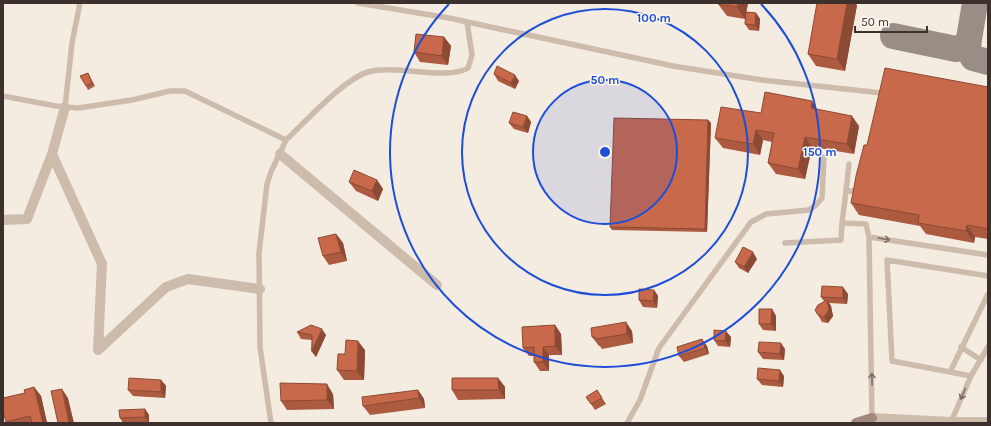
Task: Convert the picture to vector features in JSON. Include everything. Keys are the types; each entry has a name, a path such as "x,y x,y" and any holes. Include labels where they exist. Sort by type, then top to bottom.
{"street":[{"path":"3,220 27,219 52,154 65,107"},
{"path":"52,154 102,264 98,350 166,287 188,279 260,289"},
{"path":"280,154 437,285"},
{"path":"856,423 872,418 951,422 988,422"}],"lane":[{"path":"65,107 72,43 80,3"},
{"path":"358,3 467,22 673,66 762,80 882,93"},
{"path":"271,423 260,347 259,252 267,184 286,140 346,84 367,72 387,70 456,72 468,68 472,55 467,22"},
{"path":"880,101 884,86"},
{"path":"3,96 65,107 91,106 170,91 186,91 286,140"},
{"path":"627,423 640,400 660,348 751,222 766,214 809,210 822,198 824,157"},
{"path":"785,243 841,240 849,164"},
{"path":"846,191 859,192 861,184"},
{"path":"842,223 866,224 869,237 872,418"},
{"path":"869,237 988,255"},
{"path":"971,376 892,360 887,260 988,276"},
{"path":"950,372 988,294"},
{"path":"962,347 980,360"},
{"path":"951,422 971,376 988,347"}],"building":[{"path":"718,3 738,3 737,7"},
{"path":"817,3 847,3 837,59 808,54"},
{"path":"746,12 756,13 755,25 745,24"},
{"path":"416,34 444,37 442,56 414,52"},
{"path":"497,66 515,75 511,83 494,74"},
{"path":"885,68 988,87 988,229 967,225 966,231 918,223 919,215 851,203 856,176 864,145 867,145"},
{"path":"88,73 92,83 86,86 80,76"},
{"path":"765,92 812,101 811,108 852,116 847,144 805,137 798,169 768,163 774,133 756,130 753,144 715,138 721,107 761,113"},
{"path":"513,112 527,116 523,127 509,123"},
{"path":"614,118 708,120 705,229 610,227"},
{"path":"354,170 377,180 372,191 349,182"},
{"path":"336,234 341,252 323,256 318,238"},
{"path":"743,247 753,252 744,267 735,262"},
{"path":"822,286 843,287 843,298 821,297"},
{"path":"639,289 654,290 653,301 639,300"},
{"path":"827,300 829,310 824,317 818,315 815,310 818,305"},
{"path":"759,309 772,309 771,324 759,324"},
{"path":"626,322 627,334 595,339 595,337 592,337 591,328"},
{"path":"311,325 322,329 312,351 312,335 297,332"},
{"path":"555,325 555,346 543,347 543,362 534,362 534,347 523,348 522,327"},
{"path":"714,330 726,331 725,341 714,340"},
{"path":"702,339 705,348 679,356 677,347"},
{"path":"346,340 358,341 357,371 337,370 338,354 345,354"},
{"path":"759,342 781,343 780,354 758,352"},
{"path":"758,368 780,370 779,381 757,379"},
{"path":"129,378 161,380 161,392 128,390"},
{"path":"452,378 498,378 499,390 452,390"},
{"path":"280,383 327,384 327,400 281,401"},
{"path":"34,387 43,423 32,423 30,416 6,422 3,411 3,398 25,393 24,390"},
{"path":"62,389 69,423 58,423 51,391"},
{"path":"418,390 419,398 363,406 362,397"},
{"path":"597,390 602,398 591,404 586,397"},
{"path":"145,409 145,417 120,418 119,410"}],"taxiway":[{"path":"969,39 975,3"},
{"path":"893,36 956,49 963,47 969,39 968,49 973,58 988,62"}]}
